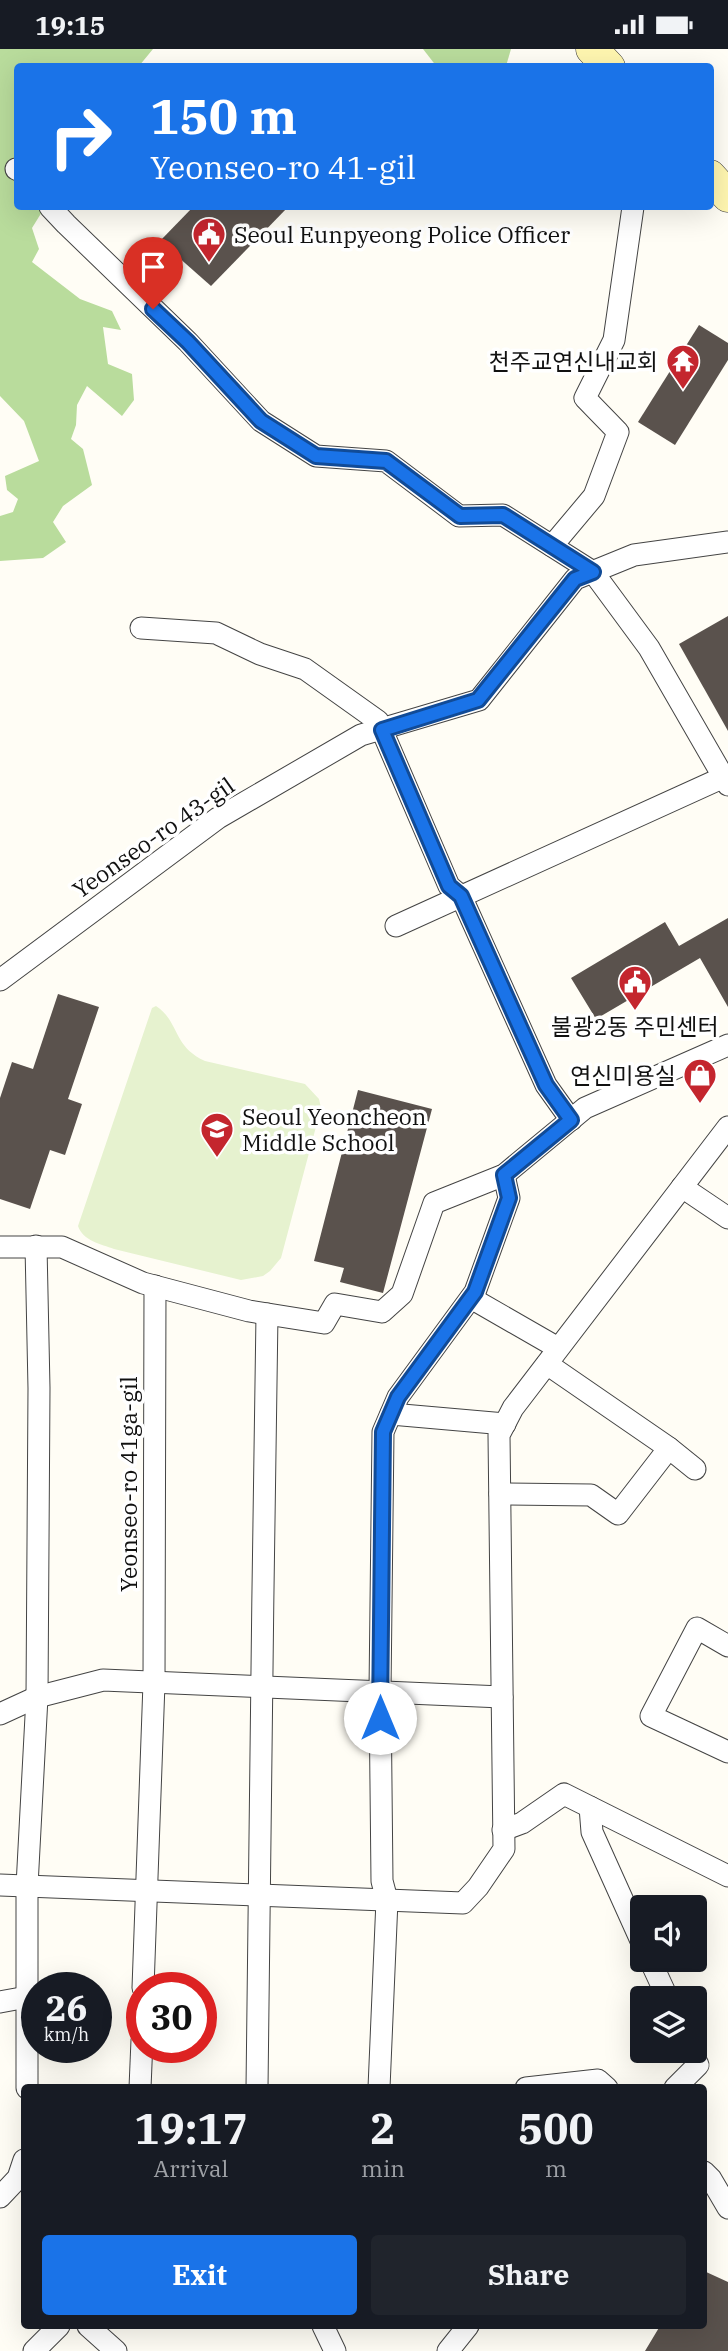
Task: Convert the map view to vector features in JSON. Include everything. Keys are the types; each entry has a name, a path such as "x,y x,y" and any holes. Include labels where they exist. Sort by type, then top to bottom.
{"main road":[{"path":"592,49 605,63"},
{"path":"714,180 728,195"}],"street":[{"path":"53,210 188,342 261,421 316,456 386,461 460,516 503,515 593,572 649,648 726,781 565,849 396,926"},
{"path":"552,546 594,496 618,432 585,398 614,340 634,210"},
{"name":"Yeonseo-ro 43-gil","path":"0,980 218,818 361,735 478,700 575,579 634,555 728,542"},
{"path":"141,628 216,633 260,655 305,669 378,721 449,886 461,896 546,1085 571,1120"},
{"path":"0,1247 62,1247 143,1283 249,1311 324,1322 335,1304 382,1312 402,1294 434,1203 504,1175 586,1108 728,1045"},
{"path":"0,1885 463,1903 478,1887 504,1849 499,1435 513,1408 728,1128"},
{"path":"379,2084 387,1901 382,1881 380,1691 383,1432 398,1397 471,1297 509,1198 504,1175"},
{"path":"682,1187 728,1218"},
{"path":"27,1972 27,1886 37,1697 39,1388 36,1246"},
{"name":"Yeonseo-ro 41ga-gil","path":"143,1972 153,1683 155,1286"},
{"path":"471,1297 552,1356 695,1469"},
{"path":"257,2084 267,1314"},
{"path":"391,1414 505,1424"},
{"path":"500,1494 591,1495 618,1514 669,1448"},
{"path":"728,1646 697,1628 651,1716 728,1752"},
{"path":"0,1714 37,1697 103,1681 502,1697"},
{"path":"503,1830 522,1823 564,1794 728,1876"},
{"path":"590,1807 592,1832 630,1916"},
{"path":"0,2002 21,1998"},
{"path":"27,2063 27,2084"},
{"path":"140,2084 141,2063"},
{"path":"679,2084 697,2063"},
{"path":"562,2084 598,2080 602,2084"},
{"path":"0,2197 21,2172"},
{"path":"707,2175 728,2208"},
{"path":"34,2351 56,2329"},
{"path":"91,2329 116,2351"},
{"path":"324,2329 334,2351"},
{"path":"448,2351 466,2329"}],"green space":[{"path":"0,49 153,49 141,63 14,63 14,210 43,210 32,228 39,249 32,262 80,299 112,311 121,330 103,327 108,364 132,374 134,400 122,416 87,386 77,405 76,425 71,439 83,449 92,485 63,506 53,522 66,542 43,558 0,561 0,516 13,512 18,499 7,490 5,476 39,461 24,421 0,396"},
{"path":"423,49 511,49 507,63 434,63"},
{"path":"156,1006 164,1012 181,1041 194,1055 205,1061 305,1084 319,1099 321,1108 281,1258 263,1276 241,1280 114,1249 88,1239 78,1226 152,1008"}],"building":[{"name":"Seoul Eunpyeong Police Officer","path":"190,210 285,210 211,286 160,241"},
{"name":"천주교연신내교회","path":"699,325 728,343 728,360 675,445 638,422"},
{"path":"728,616 728,731 679,644"},
{"path":"728,918 728,1007 700,958 596,1019 571,978 665,922 679,946"},
{"path":"58,994 99,1007 68,1099 82,1104 65,1155 50,1150 30,1209 0,1199 0,1098 12,1062 33,1069"},
{"path":"358,1090 432,1109 383,1293 340,1282 344,1268 314,1261"},
{"path":"707,2272 728,2282 728,2351 645,2351 658,2329 707,2329"}],"place":[{"name":"Seoul Eunpyeong Police Officer","path":"209,264"},
{"name":"천주교연신내교회","path":"683,391"},
{"name":"불광2동 주민센터","path":"635,1012"},
{"name":"연신미용실","path":"700,1105"},
{"name":"Seoul Yeoncheon Middle School","path":"217,1159"}],"route":[{"path":"153,309 188,342 261,421 316,456 386,461 460,516 503,515 593,572 575,579 478,700 382,730 449,886 461,896 546,1085 571,1120 504,1175 509,1198 475,1292 398,1397 383,1432 380,1718"}]}
